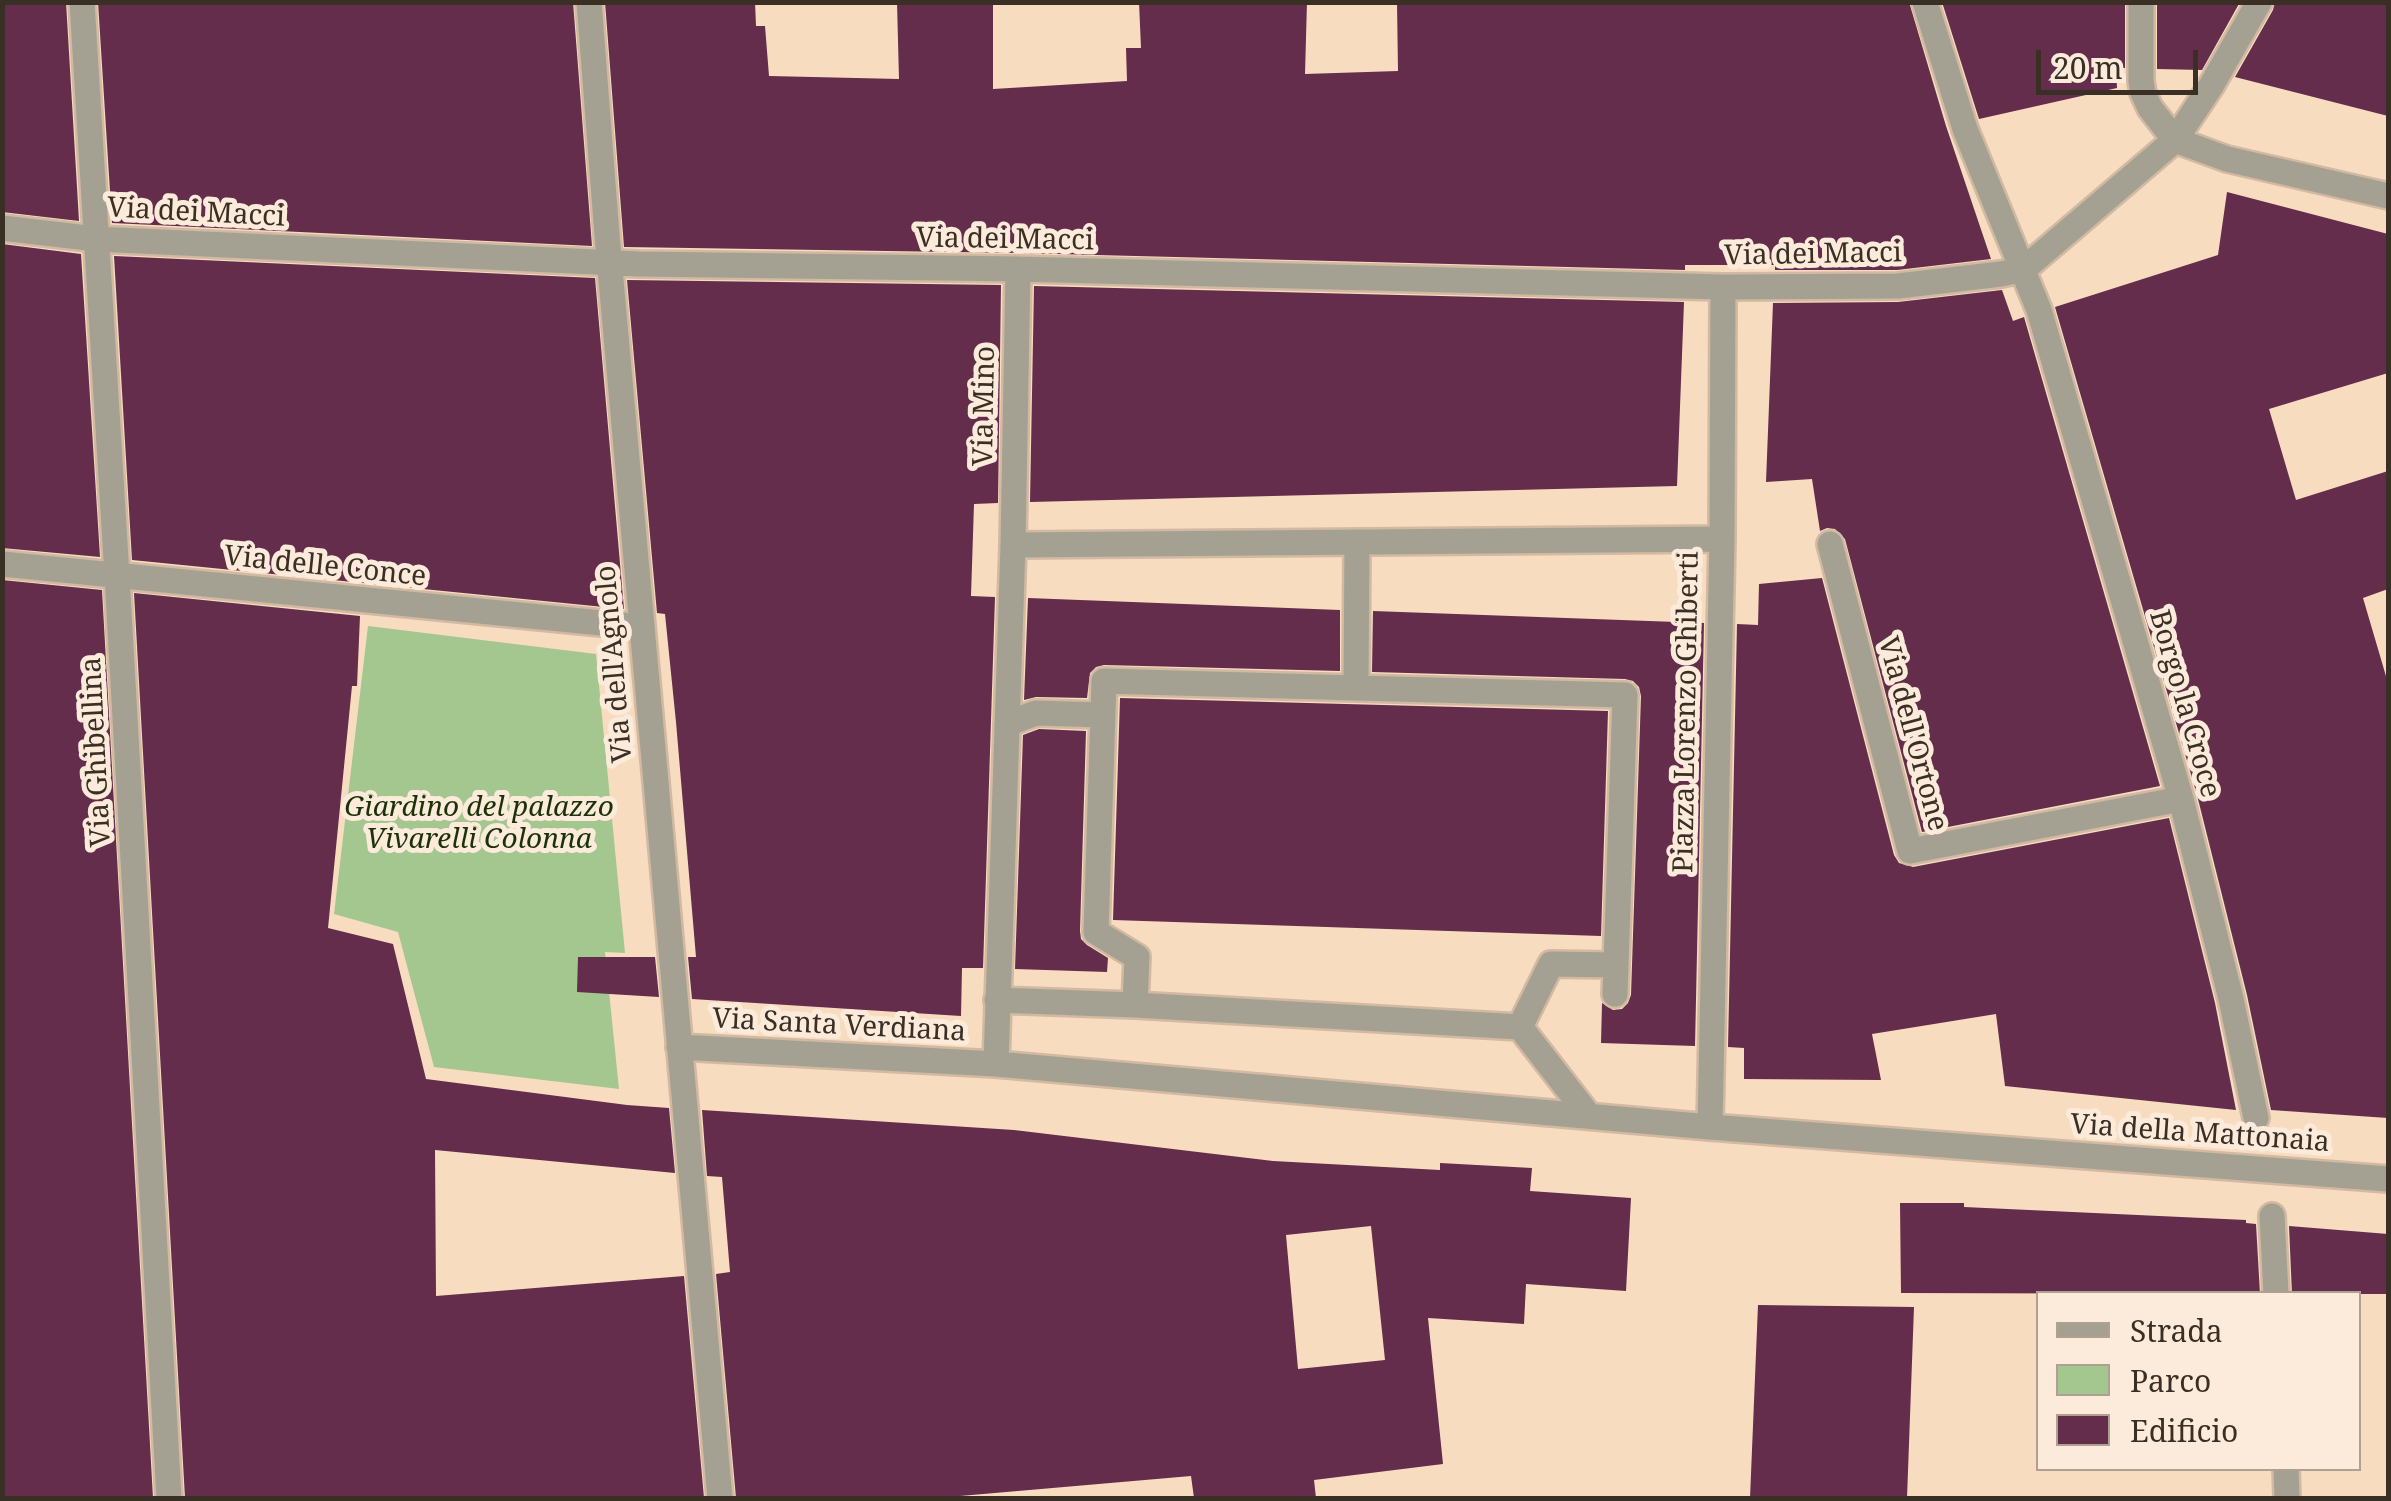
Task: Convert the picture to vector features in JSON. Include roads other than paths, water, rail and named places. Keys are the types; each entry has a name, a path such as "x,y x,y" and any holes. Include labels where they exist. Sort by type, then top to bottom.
{"street":[{"name":"Via Ghibellina","path":"82,2 169,1498"},
{"name":"Via dell'Agnolo","path":"589,2 720,1498"},
{"name":"Borgo la Croce","path":"1925,2 2015,271 2039,310 2180,800 2231,999 2256,1118"},
{"path":"2141,2 2141,81 2150,108 2175,140 2226,159 2388,196"},
{"path":"2015,271 2175,140 2211,86 2258,2"},
{"name":"Via dei Macci","path":"2,228 96,239 610,263 1723,287 1898,286 2015,271"},
{"name":"Via Mino","path":"1013,545 1018,269"},
{"path":"1722,539 1723,287"},
{"name":"Piazza Lorenzo Ghiberti","path":"1013,545 1722,539 1710,1127"},
{"path":"1356,688 1357,542"},
{"name":"Via dell'Ortone","path":"1830,544 1910,851 2180,800"},
{"path":"1013,545 996,1064 1710,1127"},
{"name":"Via delle Conce","path":"2,564 642,627"},
{"path":"1135,1005 1137,957 1096,932 1104,681 1625,695 1614,994"},
{"path":"1006,724 1036,713 1102,715"},
{"path":"1520,1027 1550,964 1616,965"},
{"path":"997,1000 1520,1027 1589,1116"},
{"name":"Via Santa Verdiana","path":"679,1047 996,1064"},
{"name":"Via della Mattonaia","path":"1710,1127 2388,1179"},
{"path":"2272,1216 2276,1291"},
{"path":"2286,1471 2288,1498"}],"park label":[{"name":"Giardino del palazzo Vivarelli Colonna","path":"479,824"}]}
